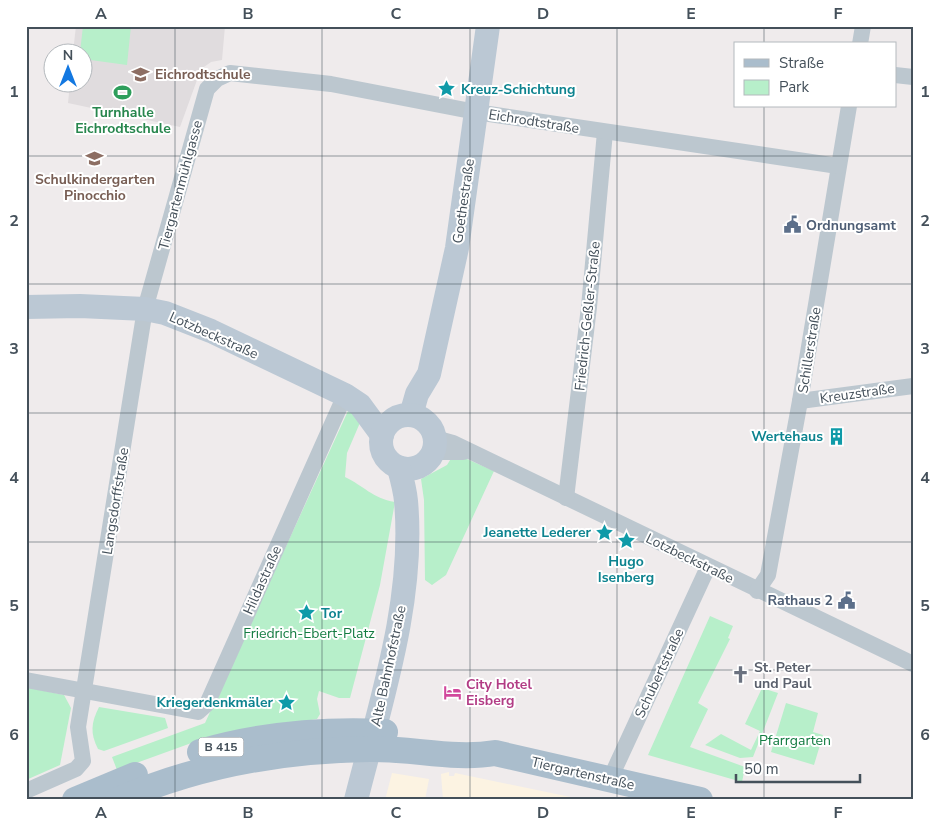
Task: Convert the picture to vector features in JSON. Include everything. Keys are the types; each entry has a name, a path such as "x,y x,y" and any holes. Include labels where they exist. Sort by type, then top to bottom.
{"main road":[{"name":"B 415","path":"76,800 172,761 214,748 324,732 373,740"},
{"name":"Tiergartenstraße","path":"373,740 413,750 476,756 495,753 700,800"},
{"name":"B 415","path":"118,800 187,774 226,764 313,752 373,740"}],"street":[{"name":"Goethestraße","path":"414,431 431,398 429,374 457,248 488,26"},
{"path":"860,42 863,26"},
{"name":"Eichrodtstraße","path":"230,73 332,84 476,112 838,166"},
{"name":"Tiergartenmühlgasse","path":"145,309 207,89 217,79 230,73"},
{"path":"896,75 913,77"},
{"name":"Schillerstraße","path":"757,591 768,575 800,401 849,108"},
{"name":"Friedrich-Geßler-Straße","path":"566,498 588,316 605,132"},
{"name":"Lotzbeckstraße","path":"26,307 80,306 145,309 165,313 211,331 352,400 373,406 414,431 453,443 468,452 757,591 832,624 913,664"},
{"name":"Langsdorffstraße","path":"26,791 76,769 82,761 78,727 145,309"},
{"name":"Kreuzstraße","path":"800,401 913,386"},
{"name":"Hildastraße","path":"84,692 198,712 207,704 352,400"},
{"path":"414,431 429,459 408,468 386,458 383,451 414,431"},
{"name":"Alte Bahnhofstraße","path":"356,800 373,740 401,612 408,540 406,500 408,468"},
{"name":"Schubertstraße","path":"610,779 708,567"},
{"path":"26,680 84,692"}],"shaded area":[{"name":"Eichrodtschule","path":"76,26 225,26 222,60 211,62 201,69 180,127 68,103 69,92 92,92 92,42 74,42"},
{"path":"449,772 449,776 454,776 455,773 585,800 443,800 441,774"},
{"path":"392,773 429,779 425,800 385,800"}],"green space":[{"path":"83,26 131,26 127,65 92,60 92,42 81,42"},
{"name":"Friedrich-Ebert-Platz","path":"348,411 362,418 347,453 345,477 380,498 395,502 380,585 350,698 339,698 319,691 317,699 320,714 317,719 208,737 117,770 112,757 205,723"},
{"path":"452,457 467,459 494,471 446,575 432,585 425,580 424,500 421,479 447,465"},
{"path":"710,616 733,626 728,638 730,639 698,703 708,709 690,747 745,767 742,782 648,755"},
{"path":"26,687 64,695 71,708 60,765 26,780"},
{"path":"762,688 778,693 753,757 740,758 705,745 721,734 751,750 760,731 745,724"},
{"name":"Pfarrgarten","path":"786,703 818,713 813,732 823,735 814,765 771,752"},
{"path":"99,707 165,718 168,728 104,751 98,749 93,733 94,718"}],"place":[{"name":"Eichrodtschule","path":"141,74"},
{"name":"Kreuz-Schichtung","path":"447,89"},
{"name":"Turnhalle Eichrodtschule","path":"123,92"},
{"name":"Schulkindergarten Pinocchio","path":"95,159"},
{"name":"Ordnungsamt","path":"792,225"},
{"name":"Wertehaus","path":"837,436"},
{"name":"Jeanette Lederer","path":"605,532"},
{"name":"Hugo Isenberg","path":"626,541"},
{"name":"Rathaus 2","path":"847,600"},
{"name":"Tor","path":"307,613"},
{"name":"St. Peter und Paul","path":"740,675"},
{"name":"City Hotel Eisberg","path":"452,692"},
{"name":"Kriegerdenkmäler","path":"287,702"}]}
